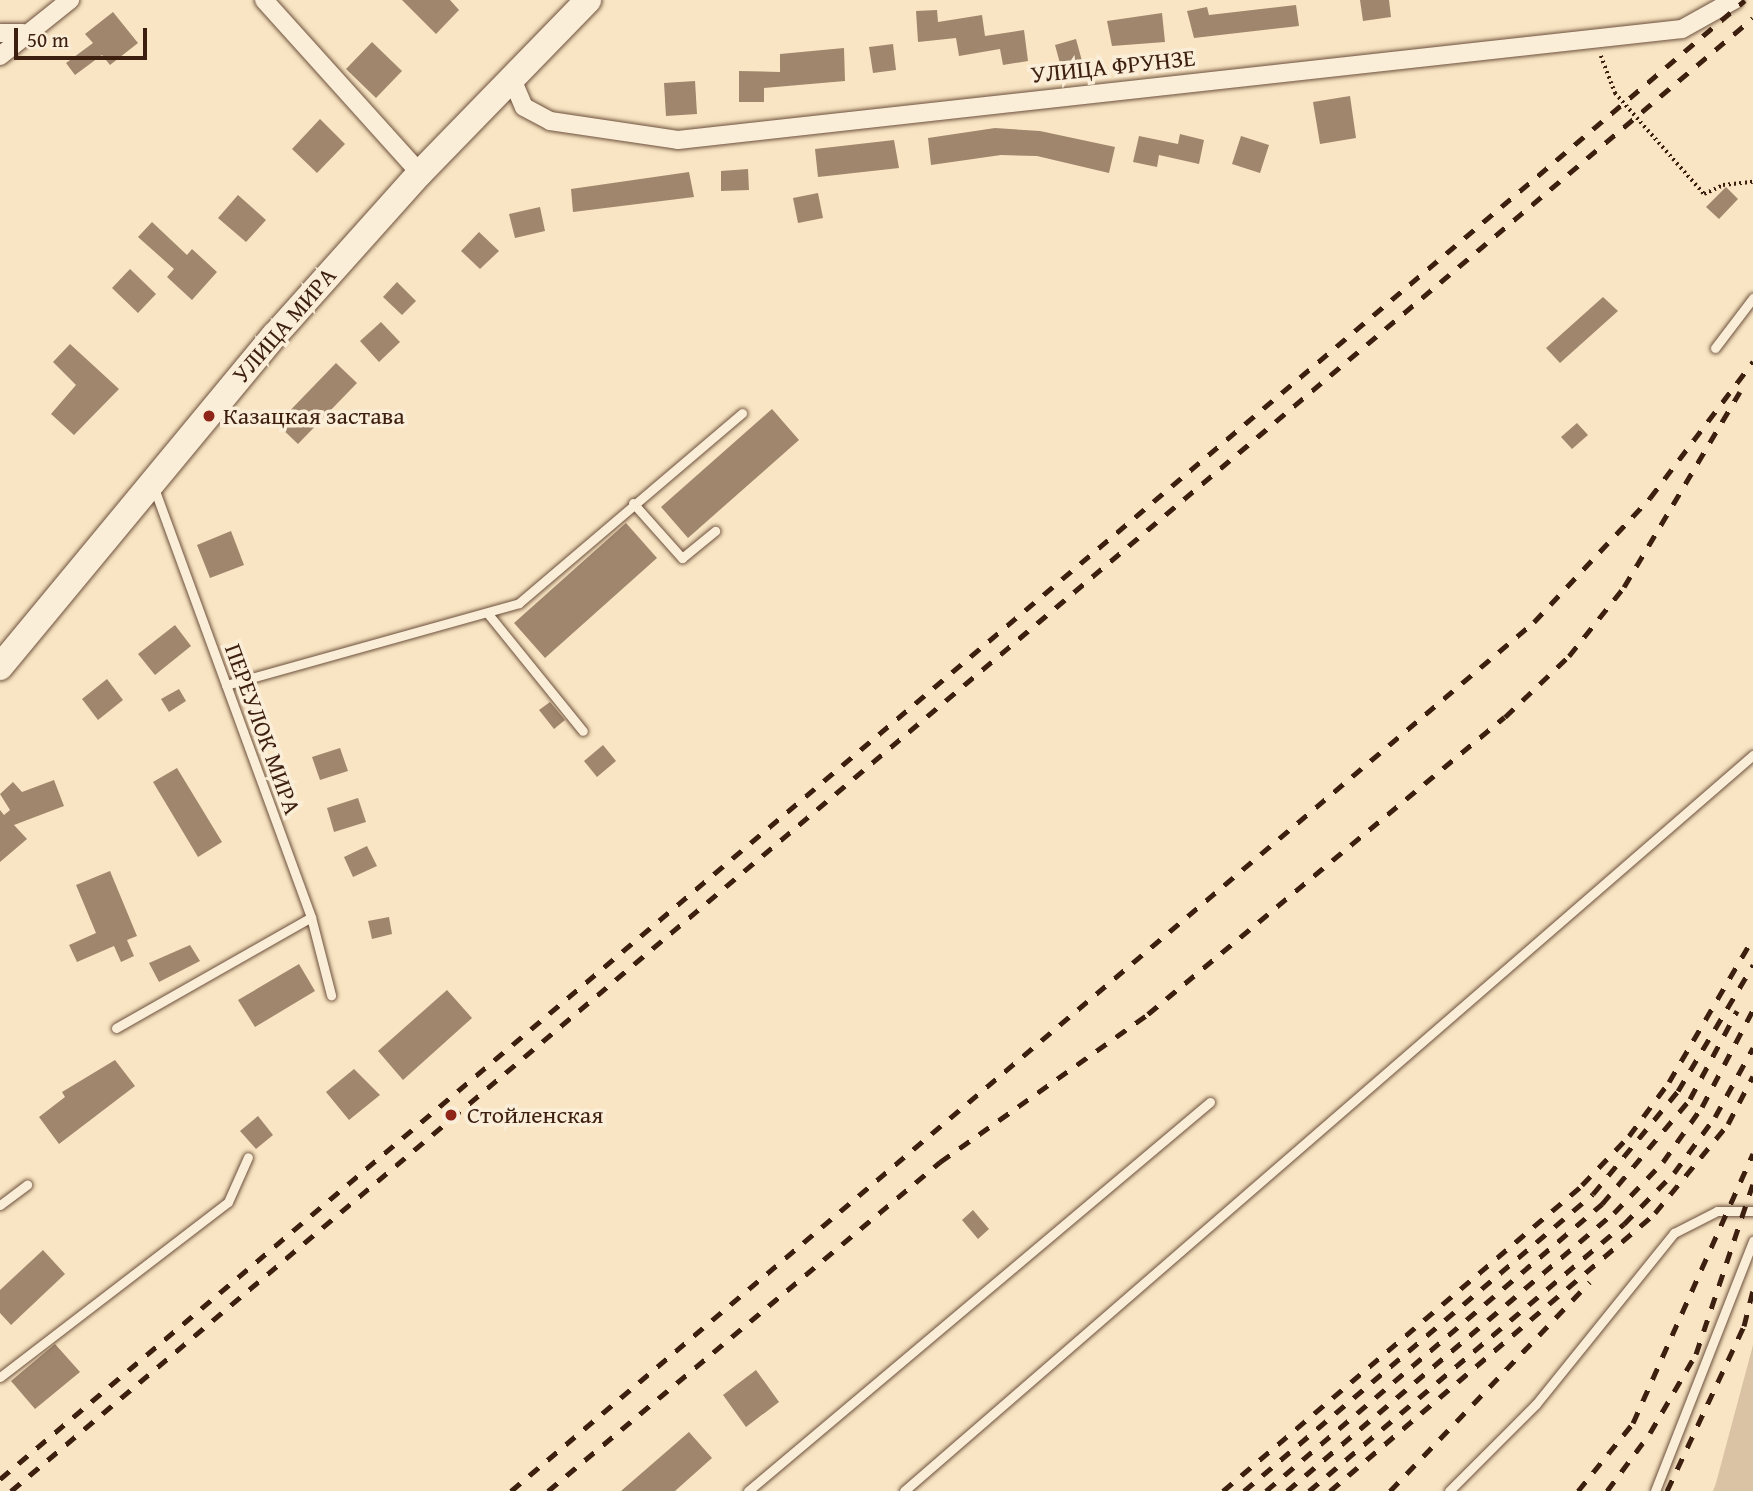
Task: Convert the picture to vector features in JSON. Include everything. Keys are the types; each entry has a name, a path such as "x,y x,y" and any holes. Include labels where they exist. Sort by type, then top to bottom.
{"main road":[{"name":"УЛИЦА МИРА","path":"0,667 151,480 420,173 587,0"}],"street":[{"path":"0,56 23,33 70,0"},
{"path":"264,0 420,173"},
{"name":"УЛИЦА ФРУНЗЕ","path":"512,79 524,107 550,121 678,140 1682,29 1734,0"},
{"path":"0,33 23,33"}],"lane":[{"path":"1715,348 1753,298"},
{"path":"226,685 489,615 519,603 633,503 742,413"},
{"name":"ПЕРЕУЛОК МИРА","path":"151,480 311,917 331,995"},
{"path":"633,503 682,558 715,531"},
{"path":"489,615 583,731"},
{"path":"905,1491 1753,755"},
{"path":"116,1028 311,917"},
{"path":"748,1491 1210,1102"},
{"path":"0,1377 228,1202 248,1157"},
{"path":"0,1205 27,1185"},
{"path":"1449,1491 1536,1404 1674,1233 1717,1211 1753,1211"},
{"path":"1655,1491 1753,1241"}],"path":[{"path":"1595,37 1615,93 1704,194 1724,185 1753,182"}],"shaded area":[{"path":"1753,1345 1753,1491 1713,1491 1716,1483"}],"building":[{"path":"402,0 450,0 459,10 436,34"},
{"path":"1360,0 1389,0 1391,17 1363,21"},
{"path":"1296,5 1299,26 1194,38 1187,11 1207,7 1209,15"},
{"path":"937,10 938,22 982,15 985,36 1024,30 1028,61 1003,65 1000,49 959,56 956,38 918,42 916,11"},
{"path":"113,12 138,43 110,65 102,55 75,75 66,63 93,43 85,34"},
{"path":"1162,13 1165,42 1112,46 1107,21"},
{"path":"1076,39 1082,61 1061,67 1055,45"},
{"path":"372,42 402,71 376,98 346,69"},
{"path":"893,44 896,70 873,73 869,47"},
{"path":"844,48 845,81 764,88 764,102 739,102 739,71 780,72 780,54"},
{"path":"695,81 697,114 666,116 664,83"},
{"path":"1350,96 1356,138 1320,144 1313,102"},
{"path":"320,119 345,144 317,173 292,149"},
{"path":"995,128 1040,131 1115,147 1109,173 1037,156 1001,155 931,165 928,138"},
{"path":"1180,134 1204,140 1199,164 1159,155 1157,167 1133,162 1139,136 1178,144"},
{"path":"1241,136 1269,145 1260,173 1232,164"},
{"path":"894,140 899,168 818,177 815,149"},
{"path":"748,169 749,190 721,191 721,171"},
{"path":"689,172 694,197 573,212 571,189"},
{"path":"1726,187 1738,199 1719,219 1706,207"},
{"path":"818,193 823,218 798,223 793,198"},
{"path":"238,195 266,220 246,242 218,218"},
{"path":"540,207 545,231 515,238 509,214"},
{"path":"152,222 187,255 192,249 217,272 192,300 167,277 174,269 138,237"},
{"path":"479,232 499,251 480,269 461,251"},
{"path":"130,269 156,294 138,313 112,288"},
{"path":"397,282 416,301 402,315 383,297"},
{"path":"1603,297 1618,311 1560,363 1546,348"},
{"path":"381,322 400,342 379,362 360,341"},
{"path":"70,344 119,389 74,435 51,414 76,385 53,362"},
{"path":"336,363 357,383 298,444 277,424"},
{"path":"772,409 799,440 688,538 661,507"},
{"path":"1577,423 1588,435 1572,449 1561,437"},
{"path":"626,523 657,558 545,658 514,623"},
{"path":"231,531 244,565 210,578 197,545"},
{"path":"175,625 191,646 155,675 138,654"},
{"path":"107,679 123,700 98,720 82,699"},
{"path":"179,689 186,701 169,712 161,699"},
{"path":"550,702 565,720 554,729 539,710"},
{"path":"603,745 616,761 597,777 584,761"},
{"path":"340,748 348,771 320,780 312,757"},
{"path":"177,768 222,842 198,857 153,782"},
{"path":"54,780 64,806 14,825 27,839 0,862 0,810 4,815 10,810 0,794 13,782 22,792"},
{"path":"358,798 366,822 334,832 327,808"},
{"path":"367,846 377,866 353,877 344,857"},
{"path":"110,871 137,936 127,940 134,956 121,962 114,946 77,962 69,945 96,933 76,885"},
{"path":"389,917 392,934 372,939 368,921"},
{"path":"190,945 200,961 159,982 149,963"},
{"path":"299,964 315,991 255,1027 238,1000"},
{"path":"447,990 472,1018 403,1080 378,1051"},
{"path":"115,1060 135,1086 59,1144 39,1117 65,1097 62,1092"},
{"path":"354,1069 380,1095 349,1120 326,1092"},
{"path":"258,1116 273,1135 256,1149 240,1131"},
{"path":"973,1210 989,1229 978,1239 962,1220"},
{"path":"43,1250 65,1274 11,1325 0,1313 0,1290"},
{"path":"55,1344 80,1372 35,1409 11,1381"},
{"path":"756,1370 779,1402 746,1427 723,1395"},
{"path":"689,1432 712,1458 675,1491 621,1491"}],"railway":[{"path":"0,1479 1745,0"},
{"path":"11,1491 1753,18"},
{"path":"511,1491 1534,622 1650,498 1753,362"},
{"path":"548,1491 940,1162 1148,1014 1505,717 1569,656 1624,587 1740,392"},
{"path":"1223,1491 1582,1185 1629,1136 1669,1082 1753,938"},
{"path":"1244,1491 1593,1194 1678,1091 1753,965"},
{"path":"1287,1491 1614,1213 1663,1162 1702,1107 1753,1010"},
{"path":"1266,1491 1602,1204 1690,1099 1737,1011"},
{"path":"1309,1491 1624,1224 1674,1173 1715,1117 1753,1048"},
{"path":"1330,1491 1655,1213 1728,1124 1753,1076"},
{"path":"1578,1491 1633,1423 1753,1154"},
{"path":"1607,1491 1650,1433 1696,1354 1753,1184"},
{"path":"1390,1491 1590,1282"},
{"path":"1667,1491 1744,1326 1753,1291"}],"place":[{"name":"Казацкая застава","path":"209,416"},
{"name":"Стойленская","path":"451,1115"}]}
